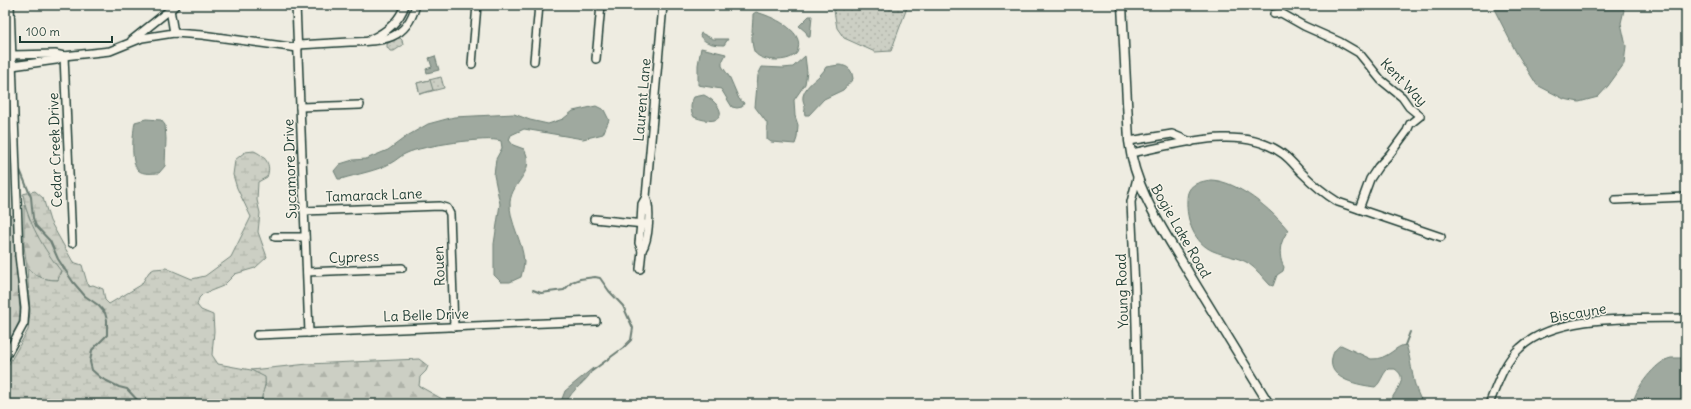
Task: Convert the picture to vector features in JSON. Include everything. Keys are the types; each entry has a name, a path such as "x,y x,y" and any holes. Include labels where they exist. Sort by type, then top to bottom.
{"main road":[{"name":"Bogie Lake Road","path":"1122,5 1131,154 1137,178 1145,198 1155,216 1269,404"}],"street":[{"path":"5,358 24,323 25,308 19,254 10,5"},
{"name":"Sycamore Drive","path":"296,5 309,333"},
{"path":"363,42 379,36 389,29 400,16 405,5"},
{"path":"12,55 55,54 64,56 110,51 147,37 174,33 202,34 298,46 382,40 396,35 409,22 416,5"},
{"path":"472,64 477,5"},
{"path":"534,61 539,5"},
{"path":"596,59 601,5"},
{"name":"Laurent Lane","path":"640,269 642,250 646,244 644,224 649,204 646,197 663,5"},
{"path":"173,7 174,33"},
{"path":"124,46 173,7"},
{"name":"Kent Way","path":"1274,14 1281,13 1304,26 1355,50 1365,59 1381,80 1402,97 1409,107 1420,116 1410,124 1407,131 1370,179 1359,208"},
{"path":"12,66 56,60 64,56"},
{"name":"Cedar Creek Drive","path":"64,56 72,243"},
{"path":"300,107 360,105"},
{"path":"1130,141 1172,134 1192,142"},
{"path":"1131,154 1209,139 1238,138 1265,143 1283,154 1328,195 1338,202 1441,237"},
{"name":"Young Road","path":"1137,178 1131,202 1138,404"},
{"path":"1615,200 1686,197"},
{"name":"Tamarack Lane","path":"304,211 445,207"},
{"name":"Rouen","path":"445,207 450,214 454,327"},
{"path":"594,219 644,224"},
{"path":"275,237 305,237"},
{"name":"Cypress","path":"307,272 402,268"},
{"name":"Biscayne","path":"1489,404 1505,366 1519,348 1534,337 1573,324 1595,321 1686,318"},
{"name":"La Belle Drive","path":"257,335 596,321"}],"green space":[{"path":"5,5 9,69 11,147 5,143"},
{"path":"833,5 908,5 891,51 875,52 844,38 837,28"},
{"path":"396,38 400,38 402,40 403,45 394,51 390,51 387,44"},
{"path":"441,77 444,88 420,94 417,83"},
{"path":"430,80 433,90 420,94 417,83"},
{"path":"254,151 264,158 269,168 267,177 258,182 257,200 260,213 258,232 267,257 255,268 235,274 223,286 203,294 199,298 197,305 201,310 213,315 214,331 212,355 218,364 251,370 265,377 262,404 5,404 5,371 28,330 30,311 27,268 34,274 45,279 53,280 58,280 61,271 32,225 23,194 35,191 43,198 50,221 73,262 82,265 88,286 93,285 103,289 105,300 109,304 141,285 149,272 154,269 166,268 192,279 205,276 231,257 251,217 237,188 233,175 235,160 245,152"},
{"path":"24,205 45,248 61,270 58,280 41,277 34,274 27,268 24,246"},
{"path":"5,211 8,212 13,218 20,311 19,322 5,349"},
{"path":"419,359 428,366 426,371 420,377 419,386 451,404 262,404 262,393 266,384 251,370 308,364"}],"shaded area":[{"path":"1492,5 1620,5 1624,10 1621,23 1626,46 1624,64 1598,97 1579,102 1564,99 1537,85 1516,52"},
{"path":"756,12 777,20 791,30 799,42 798,50 794,56 772,60 757,55 754,51 752,37 753,14"},
{"path":"809,16 812,16 810,37 808,37 806,32 799,26"},
{"path":"701,33 713,39 728,39 724,45 714,44 702,39 700,36"},
{"path":"701,48 726,54 722,62 722,66 730,78 739,99 744,103 742,107 732,107 721,89 698,85 698,65"},
{"path":"435,56 439,70 427,73 426,69 432,67 429,58"},
{"path":"805,56 807,72 805,84 794,100 795,116 798,125 795,144 771,142 767,139 767,123 755,107 758,75 762,67 793,67"},
{"path":"839,65 845,66 849,69 852,73 853,79 843,90 824,99 809,115 805,115 803,96 807,88 824,71 826,67"},
{"path":"704,95 712,100 720,111 720,115 717,119 704,120 694,117 691,105 694,97"},
{"path":"596,106 604,110 609,120 603,134 583,139 524,129 511,135 509,140 513,145 524,149 528,164 523,176 515,188 510,202 510,210 524,262 521,277 510,282 501,282 494,275 494,244 500,204 494,175 496,159 502,148 501,141 483,140 454,142 426,147 405,154 380,168 341,179 338,179 334,171 340,164 353,160 366,159 388,150 407,136 428,124 454,117 514,114 530,120 548,124 563,119 573,111"},
{"path":"146,119 161,120 165,125 165,166 159,173 143,173 140,172 135,166 133,140 135,122"},
{"path":"1211,180 1232,185 1254,198 1273,214 1288,230 1280,248 1284,267 1283,271 1277,275 1273,286 1270,285 1248,263 1213,251 1206,247 1196,237 1192,230 1188,215 1187,195 1191,188 1197,183"},
{"path":"1341,345 1371,359 1377,359 1387,355 1398,347 1406,345 1414,383 1424,404 1390,404 1401,382 1401,377 1395,369 1388,369 1375,387 1353,383 1339,376 1334,372 1332,358 1335,350"},
{"path":"1671,358 1686,358 1686,404 1633,404 1637,391 1647,377 1659,364"},
{"path":"593,368 587,378 568,398 566,404 560,404 565,391"}],"waterway":[{"path":"5,155 9,159"},
{"path":"20,170 31,197 33,218 36,226 50,241 58,259 73,282 85,296 98,305 105,313 107,320 107,335 92,350 90,362 92,370 101,378 119,387 127,389 141,404"},
{"path":"533,290 541,293 564,290 572,282 580,279 595,277 600,278 609,291 623,306 633,328 631,340 623,348 592,371"},
{"path":"1405,345 1410,332"}]}
